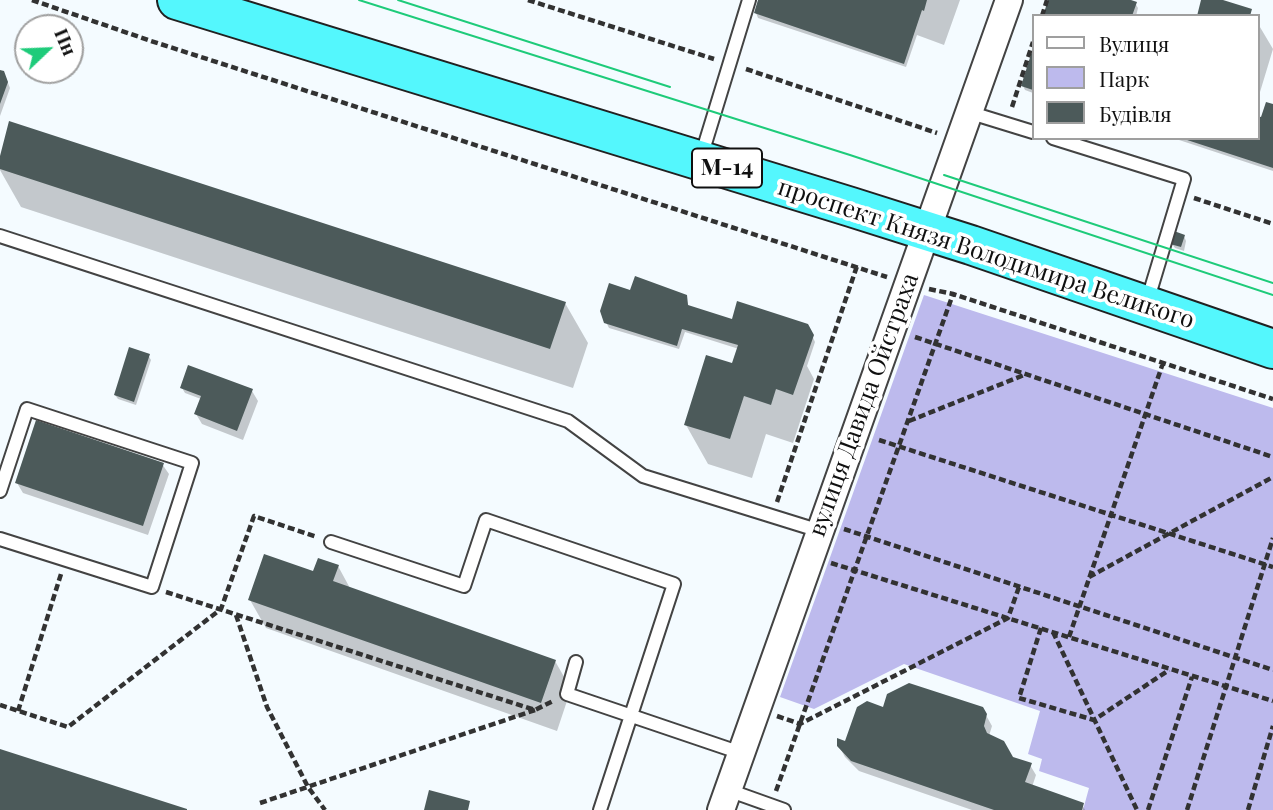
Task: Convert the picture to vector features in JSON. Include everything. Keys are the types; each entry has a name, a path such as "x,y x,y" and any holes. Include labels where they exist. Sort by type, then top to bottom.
{"highway":[{"name":"проспект Князя Володимира Великого","path":"177,0 926,231 1273,348"}],"street":[{"name":"вулиця Давида Ойстраха","path":"724,800 1009,0"}],"lane":[{"path":"700,160 749,0"},
{"path":"968,111 1032,132"},
{"path":"1059,140 1184,179 1146,306"},
{"path":"0,236 568,421 643,476 772,516 821,526"},
{"path":"0,491 27,409 192,463 152,587 0,539"},
{"path":"331,542 464,586 486,520 674,584 600,810"},
{"path":"576,662 567,694 741,753"},
{"path":"724,800 771,805 784,810"}],"path":[{"path":"32,0 151,41 907,284 953,294 1273,399"},
{"path":"1006,124 1032,45"},
{"path":"1180,194 1273,223"},
{"path":"772,516 857,266"},
{"path":"771,805 953,294"},
{"path":"891,329 1273,457"},
{"path":"1069,637 1163,363"},
{"path":"908,421 1026,374"},
{"path":"855,432 1273,567"},
{"path":"1090,577 1273,477"},
{"path":"0,705 68,727 221,609 254,516 331,542"},
{"path":"821,526 867,537 1273,670"},
{"path":"1187,810 1273,538"},
{"path":"811,556 1273,701"},
{"path":"18,711 65,560"},
{"path":"152,587 536,710"},
{"path":"800,724 1008,618 1019,587"},
{"path":"236,614 267,707 285,747 325,810"},
{"path":"1041,628 1019,698 1094,719 1170,670"},
{"path":"1053,632 1137,810"},
{"path":"1148,810 1192,677"},
{"path":"260,803 536,710 567,694"},
{"path":"1248,810 1273,726"}],"green space":[{"path":"924,295 1273,408 1273,810 1083,810 1089,788 1039,771 1042,759 1028,754 1040,711 904,664 814,709 780,697"}],"building":[{"path":"758,0 927,0 904,64 754,13"},
{"path":"1048,0 1137,2 1133,14 1044,14"},
{"path":"1201,0 1223,0 1252,9 1251,14 1198,14"},
{"path":"1032,51 1032,90 1021,86"},
{"path":"0,70 4,71 8,82 0,104"},
{"path":"1266,102 1273,104 1273,168 1187,140 1259,140 1261,117"},
{"path":"9,121 566,302 550,349 0,169 0,156"},
{"path":"1174,231 1185,235 1181,247 1170,244"},
{"path":"635,276 687,295 688,305 732,319 737,301 808,324 814,335 793,395 776,389 771,405 744,396 730,439 684,425 706,355 732,363 738,345 682,329 677,346 604,323 600,311 609,283 630,290"},
{"path":"129,347 150,354 134,402 114,395"},
{"path":"188,365 253,389 237,431 194,414 201,396 180,388"},
{"path":"36,420 164,463 143,526 15,483"},
{"path":"264,554 313,571 318,558 339,565 333,581 556,660 541,703 248,600"},
{"path":"909,683 983,707 987,714 984,726 987,733 1004,741 1013,757 1032,763 1025,782 1084,803 1082,810 994,810 851,761 837,746 837,738 845,741 857,707 867,701 883,707 887,694"},
{"path":"0,749 187,809 187,810 0,810"},
{"path":"429,790 470,801 468,810 424,810"}],"tram line":[{"path":"359,0 850,155 1273,295"},
{"path":"398,0 670,87"},
{"path":"944,175 1273,283"}]}
